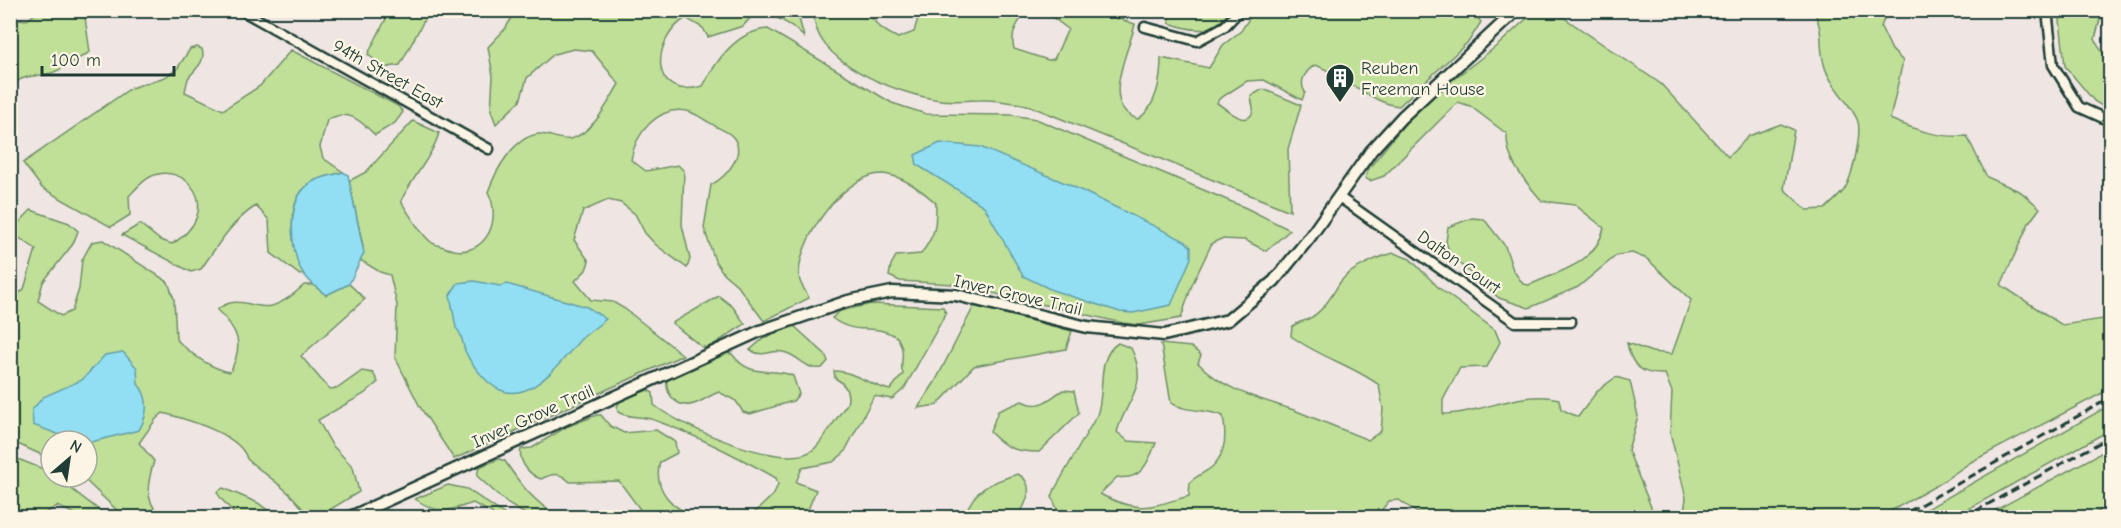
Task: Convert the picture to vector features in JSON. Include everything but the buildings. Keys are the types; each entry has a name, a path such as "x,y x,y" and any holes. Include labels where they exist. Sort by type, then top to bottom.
{"street":[{"name":"94th Street East","path":"241,10 489,149"},
{"path":"1144,27 1197,41 1225,26 1240,10"},
{"name":"Inver Grove Trail","path":"348,518 760,331 848,301 892,292 956,296 1087,327 1164,335 1228,320 1274,281 1339,197 1371,151 1401,117 1516,10"},
{"path":"2048,10 2053,65 2079,107 2110,121"},
{"name":"Dalton Court","path":"1339,197 1515,322 1571,322"}],"green space":[{"path":"40,10 84,11 90,52 48,74 23,78 11,88 11,18 27,20"},
{"path":"1170,10 1230,11 1210,28 1195,29 1169,23"},
{"path":"390,11 429,11 400,65 383,68 368,54"},
{"path":"516,11 748,11 753,15 743,26 708,37 703,28 686,18 674,28 661,53 664,77 672,85 685,89 703,86 714,67 737,41 746,35 768,29 892,103 926,114 1012,115 1036,119 1246,208 1290,230 1266,251 1245,240 1221,239 1212,243 1192,285 1181,318 1139,325 1123,323 953,284 900,281 889,276 896,256 921,254 926,247 934,230 936,203 908,182 889,175 873,175 857,182 841,195 814,229 800,266 800,281 809,298 764,321 737,285 724,274 715,261 704,228 711,185 733,164 738,150 736,143 730,134 694,113 676,110 667,112 643,131 633,150 631,160 646,171 678,165 684,171 682,225 690,259 687,268 656,245 645,233 635,214 621,203 608,200 583,211 574,240 589,261 586,270 575,281 591,300 613,302 625,309 683,355 454,459 420,407 395,357 397,305 390,275 360,260 363,246 349,181 366,172 413,121 439,133 432,151 401,201 418,228 432,243 457,251 469,250 479,245 491,227 493,216 488,192 501,165 513,148 538,134 566,139 578,136 593,124 619,84 592,51 574,49 554,54 527,78 520,101 496,124 491,111 493,76 488,47 505,29"},
{"path":"765,11 797,11 804,37 792,26"},
{"path":"814,11 869,11 880,27 898,38 914,32 920,11 1026,11 1014,33 1014,49 1048,60 1054,59 1068,29 1044,11 1094,11 1135,24 1123,62 1118,90 1120,102 1126,112 1138,119 1154,100 1159,83 1161,58 1209,68 1223,45 1241,31 1254,11 1472,11 1481,22 1469,41 1399,106 1382,102 1316,65 1304,76 1302,84 1305,92 1302,100 1264,80 1247,81 1219,99 1217,103 1241,118 1250,116 1253,111 1251,96 1263,89 1301,105 1288,149 1290,211 1027,105 993,100 940,100 922,97 881,83 841,60 826,46 817,29"},
{"path":"1535,11 1554,11 1661,84 1728,157 1749,136 1781,124 1794,130 1784,189 1807,210 1825,209 1844,190 1853,166 1859,134 1857,119 1826,72 1819,26 1814,11 1887,11 1881,27 1892,50 1903,61 1890,119 1927,132 1946,136 1967,136 1987,177 2021,192 2040,208 2029,223 2001,285 2062,325 2110,318 2110,389 1971,462 1939,484 1880,517 1674,517 1684,512 1686,498 1670,432 1672,392 1665,374 1650,373 1638,368 1631,358 1627,343 1652,352 1672,354 1691,300 1647,259 1632,253 1617,255 1578,287 1529,308 1499,298 1451,256 1446,242 1448,227 1472,218 1484,219 1505,246 1513,270 1523,284 1529,285 1575,265 1593,250 1604,228 1575,205 1542,201 1513,162 1507,134 1470,106 1458,102 1384,176 1370,181 1365,178 1369,168 1419,106 1498,45"},
{"path":"2059,11 2109,11 2100,19 2095,39 2102,52 2110,58 2110,111 2094,101 2065,66"},
{"path":"197,47 202,49 203,58 188,78 185,92 223,110 260,86 291,50 398,106 403,112 395,123 375,135 353,117 341,115 327,120 320,147 323,158 343,172 312,182 297,200 292,225 295,251 304,273 300,275 271,253 269,220 256,206 232,227 201,269 191,272 122,235 140,224 160,240 172,244 188,231 197,217 198,203 195,191 187,181 176,175 163,173 150,177 129,196 130,215 111,227 42,188 23,163 131,88 165,77 177,69 190,49"},
{"path":"31,210 69,223 78,231 73,244 43,282 38,301 61,316 72,311 79,289 82,260 92,242 103,240 168,282 174,299 176,339 201,360 230,372 237,354 237,338 230,324 217,310 224,305 238,302 265,307 272,306 293,295 304,285 313,285 326,295 349,284 365,299 301,356 329,389 338,388 362,371 373,373 378,382 364,394 318,420 332,445 353,467 359,492 318,517 307,517 297,501 247,459 243,450 235,442 211,429 163,413 139,443 154,461 148,490 151,503 160,517 124,517 95,489 99,489 99,429 39,429 39,454 11,441 10,296 15,297 24,289 36,249 15,235 12,230"},
{"path":"1394,253 1410,259 1439,288 1495,330 1500,342 1487,367 1460,368 1443,400 1443,414 1472,410 1516,399 1545,397 1559,399 1561,409 1578,417 1598,390 1616,377 1630,381 1638,416 1628,450 1655,517 1423,517 1399,500 1389,501 1375,518 1075,518 1057,509 1052,497 1097,415 1106,357 1118,343 1131,348 1136,361 1138,382 1117,432 1128,441 1156,443 1146,464 1138,473 1125,478 1117,477 1100,494 1113,500 1145,507 1189,496 1190,482 1218,461 1223,449 1225,436 1223,416 1171,403 1161,344 1191,347 1201,355 1198,363 1209,373 1255,398 1294,410 1368,440 1381,431 1383,409 1379,385 1291,336 1292,327 1317,314 1345,276 1366,264"},
{"path":"719,296 733,307 745,324 710,347 702,347 672,323"},
{"path":"871,304 943,307 946,313 904,389 892,399 874,396 844,453 833,462 802,468 796,482 816,490 805,517 750,517 774,494 778,484 776,478 685,432 649,419 627,416 618,412 617,407 620,400 648,390 653,393 654,405 685,424 708,434 758,451 781,455 800,455 818,445 847,404 846,389 835,378 834,371 848,373 890,390 903,374 902,349 897,337 880,330 849,327 832,318 840,311"},
{"path":"974,306 1072,331 1066,349 974,366 937,405 918,408 935,382"},
{"path":"794,326 825,354 828,361 822,368 811,367 783,352 760,354 750,350 764,338"},
{"path":"726,353 732,354 747,367 755,370 793,376 799,394 793,401 750,414 743,412 736,401 719,392 688,405 678,403 670,396 667,380"},
{"path":"1063,390 1074,391 1079,413 1039,452 1011,448 990,432 998,411 1022,401 1028,404 1039,404"},
{"path":"2110,405 2110,430 1954,517 1913,517"},
{"path":"601,415 610,426 624,433 656,430 675,442 677,453 660,462 659,482 667,498 681,510 699,517 652,517 642,512 619,481 570,482 556,474 541,479 525,467 521,458 521,449 532,448 566,427"},
{"path":"2110,448 2110,502 2092,517 1983,517"},
{"path":"10,456 39,467 39,489 72,489 108,517 82,517 57,506 39,517 11,517"},
{"path":"499,459 505,461 522,485 541,505 558,517 530,517 508,504 477,476 479,467"},
{"path":"1018,474 1027,483 1028,494 1018,517 966,517 969,506 979,492 998,481"},
{"path":"448,485 467,489 508,517 494,517 492,513 473,503 450,510 437,510 415,499"},
{"path":"223,488 258,503 277,517 236,517 217,492"}],"water":[{"path":"940,143 980,147 1070,185 1185,241 1191,247 1191,258 1171,305 1133,313 1120,312 1052,290 1023,276 984,206 917,165 915,155"},
{"path":"343,172 348,175 364,253 349,284 326,295 308,280 299,265 293,240 293,217 304,188 315,180"},
{"path":"474,281 500,286 507,284 587,307 606,319 581,339 540,382 528,389 515,392 502,391 488,382 473,364 456,328 450,295 458,283"},
{"path":"123,352 137,368 138,384 146,401 146,413 139,430 99,440 99,429 44,429 33,425 32,410 43,397 82,380 105,355"}],"railway":[{"path":"1897,518 2110,398"},
{"path":"1963,518 2110,437"}],"place":[{"name":"Reuben Freeman House","path":"1340,104"}]}
